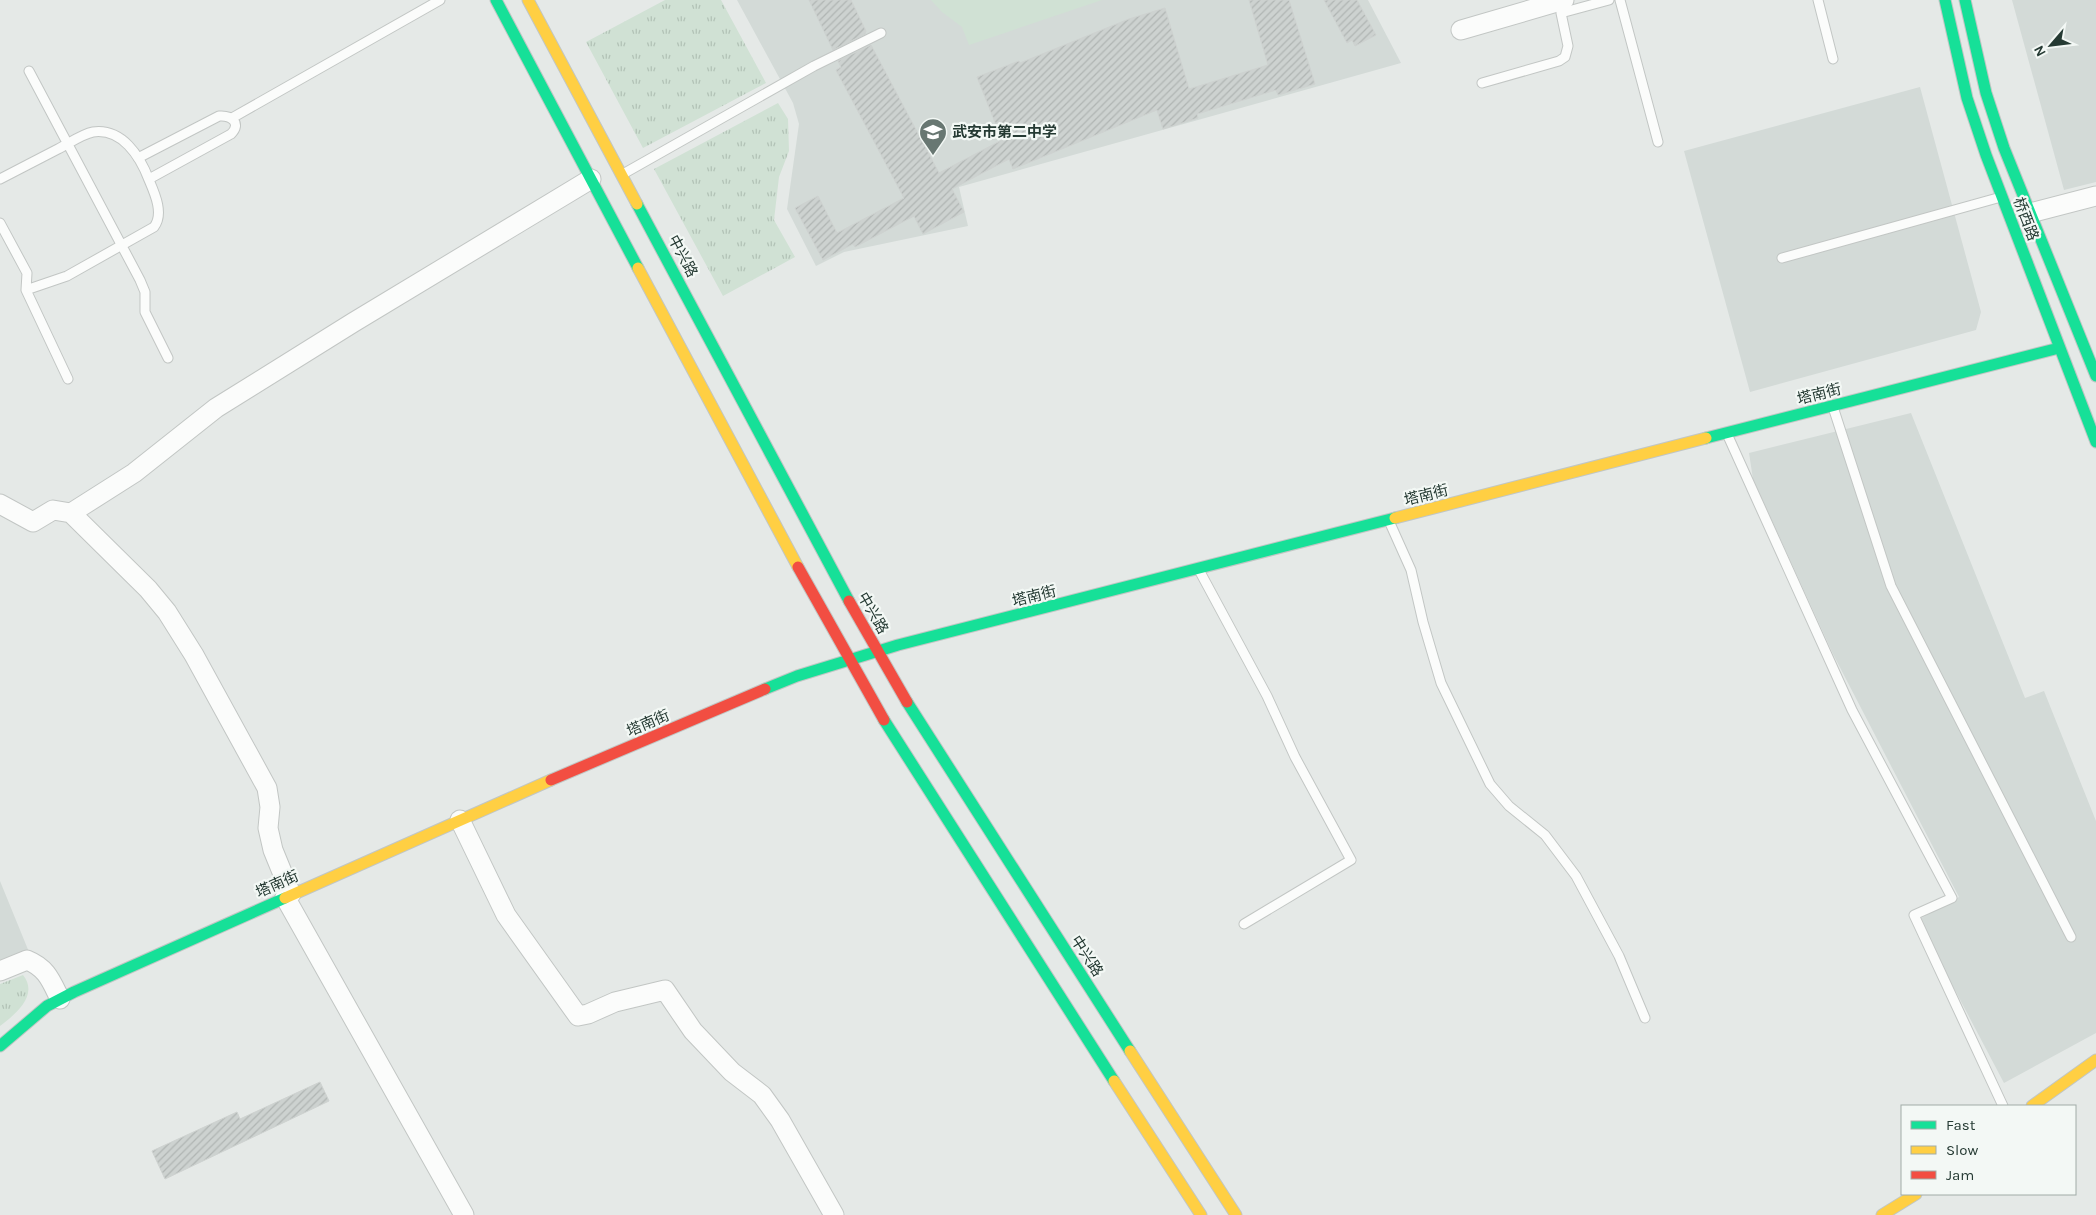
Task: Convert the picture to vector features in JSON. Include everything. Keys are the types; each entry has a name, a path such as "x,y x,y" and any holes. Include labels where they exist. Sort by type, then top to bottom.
{"main road":[{"path":"496,0 849,660 899,746 1201,1215"},
{"name":"中兴路","path":"528,0 850,604 924,731 1236,1215"},
{"name":"桥西路","path":"1945,0 1967,98 2001,197 2096,442"},
{"name":"桥西路","path":"1965,0 1986,93 2004,148 2096,376"},
{"name":"塔南街","path":"0,1046 48,1006 60,999 460,820 797,676 878,652 2058,348"},
{"path":"2033,1105 2096,1060"},
{"path":"1882,1215 1914,1195"}],"street":[{"path":"1461,30 1564,0"},
{"path":"71,513 134,473 216,408 591,179"},
{"path":"2030,213 2096,196"},
{"path":"0,504 33,522 53,510 71,513 148,588 167,612 194,654 267,788 270,807 268,828 288,896 464,1215"},
{"path":"460,820 506,915 578,1016 588,1014 615,1002 665,990 693,1030 732,1072 762,1095 780,1120 834,1215"},
{"path":"0,971 27,960 35,963 45,970 60,999"}],"lane":[{"path":"232,118 440,0"},
{"path":"1482,84 1558,61 1565,57 1568,46 1561,13 1609,0"},
{"path":"1620,0 1658,142"},
{"path":"1818,0 1834,59"},
{"path":"622,174 814,66 881,32"},
{"path":"28,71 146,292 145,312 168,358"},
{"path":"138,158 219,116 226,115 232,118 236,125 235,130 230,134 149,178"},
{"path":"0,179 91,132 112,134 124,140 138,158 149,178 159,213 159,221 154,227 67,276 26,290"},
{"path":"1782,258 2001,197"},
{"path":"0,223 26,273 26,290 68,379"},
{"path":"1833,406 1890,586 2071,937"},
{"path":"1726,433 1852,710 1952,898 1914,915 2003,1105"},
{"path":"1388,521 1411,570 1423,622 1441,683 1490,784 1509,806 1545,835 1576,876 1619,956 1645,1018"},
{"path":"1198,569 1267,696 1295,756 1351,860 1244,924"}],"shaded area":[{"name":"武安市第二中学","path":"737,0 1368,0 1401,63 959,187 968,226 844,252 816,266 787,209 799,124 793,103"},
{"path":"2012,0 2096,0 2096,182 2064,190"},
{"path":"1920,87 1981,312 1976,330 1750,392 1684,151"},
{"path":"1911,413 2025,698 2044,691 2096,821 2096,1033 2004,1083 1918,920 1959,897 1833,654 1753,479 1749,453"},
{"path":"0,881 29,952 0,964"}],"green space":[{"path":"665,0 721,0 766,83 643,148 586,42"},
{"path":"931,0 1102,0 969,45 962,27 942,12"},
{"path":"778,103 788,119 789,151 779,177 774,220 795,257 723,296 654,169"},
{"path":"23,975 27,982 28,990 24,1004 0,1026 0,984"}],"building":[{"path":"809,0 851,0 866,31 865,34 833,50"},
{"path":"1249,0 1289,0 1315,84 1278,95 1276,90 1197,114 1198,118 1163,129 1157,110 1013,169 1009,159 952,189 964,212 923,234 914,216 855,247 853,244 823,260 795,208 818,196 837,233 904,198 836,70 841,67 838,61 871,45 939,173 1002,140 977,77 1019,61 1020,63 1129,19 1165,8 1189,89 1268,65"},
{"path":"1324,0 1357,0 1376,35 1355,46 1352,40 1347,43"},
{"path":"320,1082 329,1101 165,1179 152,1151 237,1112 240,1119"}],"traffic: fast":[{"path":"496,0 638,268"},
{"path":"1945,0 1967,98 1986,155 2096,442"},
{"path":"1965,0 1986,93 2004,148 2096,376"},
{"path":"637,204 849,601"},
{"path":"1706,438 2059,348"},
{"path":"765,689 797,676 898,645 1395,518"},
{"path":"907,702 1130,1051"},
{"path":"884,720 1114,1081"},
{"path":"0,1046 47,1006 74,992 285,898"}],"traffic: slow":[{"path":"528,0 637,204"},
{"path":"638,268 798,567"},
{"path":"1395,518 1706,438"},
{"path":"285,898 551,780"},
{"path":"1130,1051 1236,1215"},
{"path":"2033,1105 2096,1060"},
{"path":"1114,1081 1201,1215"},
{"path":"1882,1215 1914,1195"}],"traffic: jam":[{"path":"798,567 884,720"},
{"path":"849,601 907,702"},
{"path":"551,780 765,689"}],"place":[{"name":"武安市第二中学","path":"933,156"}]}
